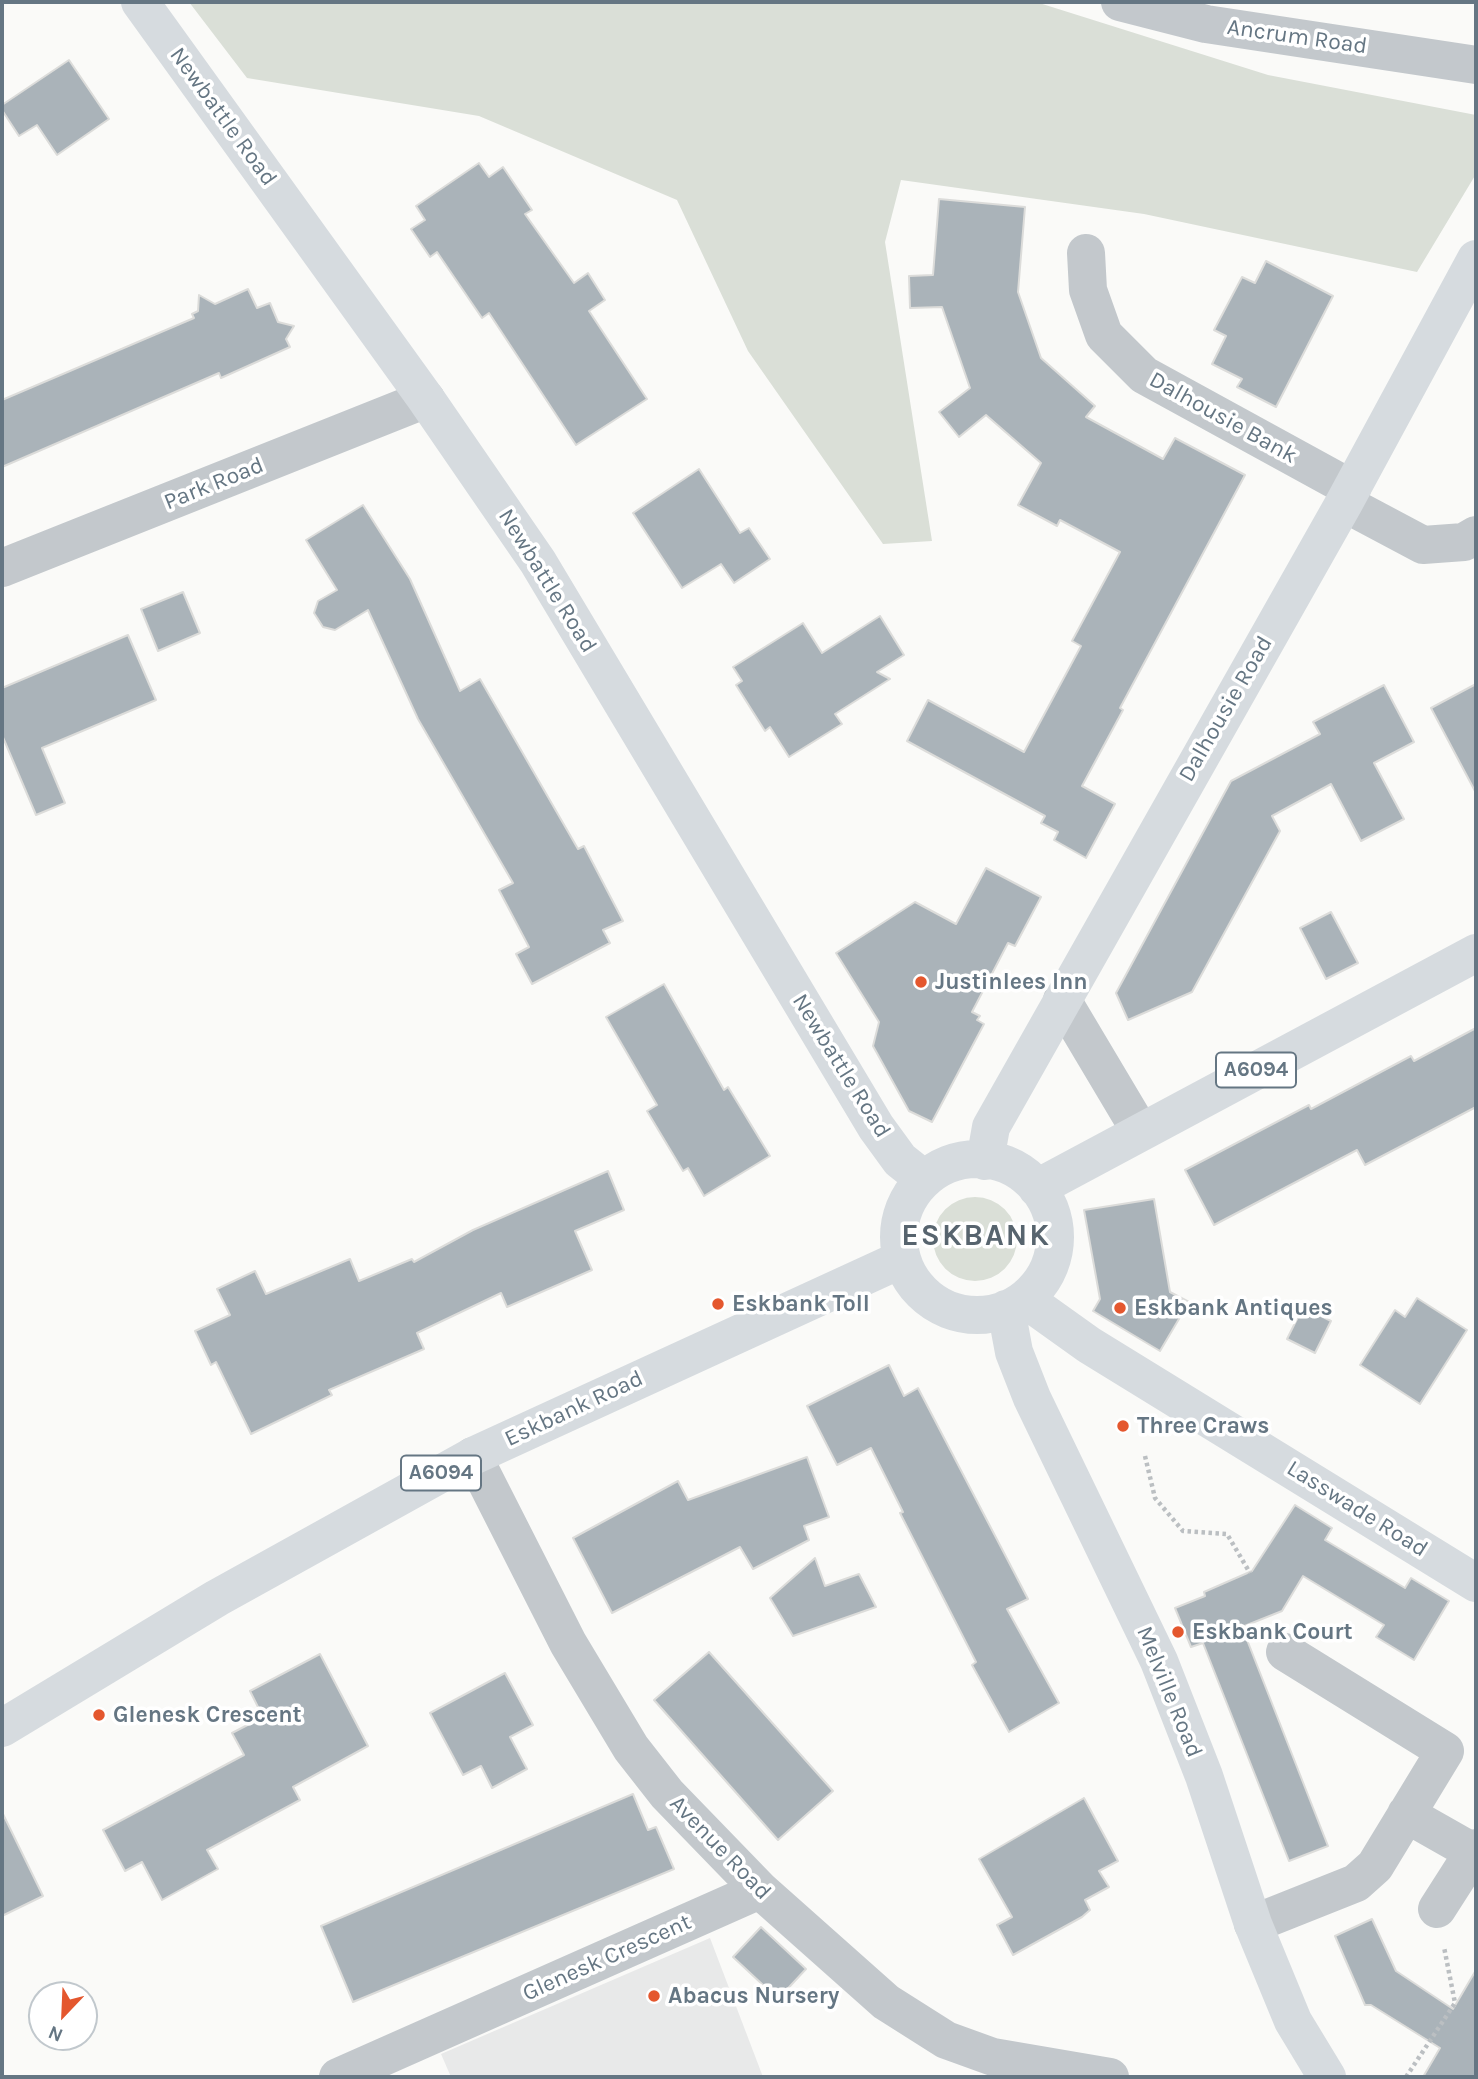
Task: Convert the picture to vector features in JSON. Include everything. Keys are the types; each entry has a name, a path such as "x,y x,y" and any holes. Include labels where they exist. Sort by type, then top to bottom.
{"main road":[{"name":"Newbattle Road","path":"140,2 426,399 538,562 876,1127 900,1160 924,1179"},
{"name":"Dalhousie Road","path":"985,1161 991,1127 1472,276"},
{"name":"A6094","path":"1037,1188 1476,953"},
{"path":"985,1161 1003,1164 1025,1175 1037,1188 1055,1226 1054,1244 1049,1267 1016,1305 968,1313 946,1307 927,1296 912,1279 897,1244 897,1226 911,1193 924,1179 952,1163 985,1161"},
{"name":"Eskbank Road","path":"2,1728 217,1598 473,1456 902,1258"},
{"name":"Lasswade Road","path":"1016,1305 1089,1345 1476,1583"},
{"name":"Melville Road","path":"1016,1305 1014,1352 1032,1398 1159,1661 1204,1776 1254,1924 1293,2021 1327,2077"}],"street":[{"name":"Ancrum Road","path":"1120,2 1206,24 1476,65"},
{"name":"Dalhousie Bank","path":"1086,253 1088,290 1104,334 1144,375 1348,496 1423,545 1464,542 1476,535"},
{"name":"Park Road","path":"2,568 426,399"},
{"path":"1062,1000 1140,1131"},
{"name":"Avenue Road","path":"473,1456 568,1643 631,1748 667,1794 760,1891 886,2002 946,2040 993,2057 1111,2077"},
{"path":"1254,1924 1356,1883 1376,1866 1445,1751 1285,1652"},
{"path":"1406,1814 1475,1850 1437,1909"},
{"name":"Glenesk Crescent","path":"338,2077 760,1891"}],"path":[{"path":"1145,1456 1155,1498 1183,1531 1227,1534 1250,1573"},
{"path":"1406,2077 1455,2003 1437,1909"}],"shaded area":[{"path":"189,2 1036,2 1268,75 1476,115 1476,174 1417,272 1144,214 901,180 885,242 932,541 883,544 748,351 677,200 479,116 247,78"},
{"path":"975,1197 991,1200 1005,1209 1014,1223 1017,1239 1014,1255 1005,1269 991,1278 975,1281 959,1278 945,1269 936,1255 933,1239 936,1223 945,1209 959,1200"},
{"name":"Abacus Nursery","path":"710,1938 763,2077 451,2077 441,2054"}],"building":[{"path":"69,60 109,119 57,155 37,125 19,136 2,110 2,105"},
{"path":"479,163 489,177 503,167 532,210 525,214 574,283 588,273 605,300 589,311 647,399 576,445 489,313 482,318 437,252 430,257 411,229 425,220 416,206"},
{"path":"939,199 1025,207 1018,292 1041,358 1095,406 1086,417 1163,459 1175,438 1245,475 1120,708 1123,710 1082,786 1115,804 1086,858 1054,840 1058,832 1041,823 1045,816 907,741 928,700 1024,752 1081,646 1072,641 1120,552 1060,520 1057,526 1018,505 1041,463 986,415 959,437 939,412 970,388 942,307 910,308 909,276 933,275"},
{"path":"1266,261 1333,296 1276,407 1237,387 1242,379 1212,364 1226,336 1214,330 1242,277 1255,283"},
{"path":"248,289 257,308 270,303 278,322 294,326 286,339 290,347 221,378 219,373 2,467 2,400 194,318 192,314 198,311 199,295 215,304"},
{"path":"699,469 740,533 749,528 770,559 734,583 721,564 682,588 633,513"},
{"path":"363,505 410,579 460,691 480,679 578,849 584,846 623,921 603,930 610,943 532,984 516,954 529,947 499,890 513,883 418,719 368,610 335,630 323,627 314,613 318,601 337,590 306,540"},
{"path":"183,592 200,633 158,651 141,609"},
{"path":"880,616 904,655 877,672 890,679 835,714 842,724 789,757 770,727 765,731 736,685 742,681 733,667 803,623 822,653"},
{"path":"128,635 156,700 42,748 65,803 36,815 2,735 2,688"},
{"path":"1476,684 1476,793 1431,708"},
{"path":"1384,685 1414,742 1374,763 1404,819 1361,841 1331,784 1272,816 1280,831 1192,992 1128,1020 1116,993 1231,781 1320,734 1313,722"},
{"name":"Justinlees Inn","path":"986,868 1041,897 1015,946 1008,943 972,1012 980,1016 977,1020 984,1024 932,1122 909,1111 873,1046 879,1022 836,953 915,902 956,924"},
{"path":"1331,912 1358,963 1326,979 1300,928"},
{"path":"664,984 724,1090 728,1087 770,1156 704,1196 688,1168 683,1171 647,1111 657,1105 606,1017"},
{"path":"1476,1028 1476,1107 1365,1165 1357,1150 1214,1225 1185,1170 1309,1105 1311,1109 1411,1056 1414,1061"},
{"path":"608,1171 624,1210 575,1231 592,1270 507,1307 501,1293 417,1333 424,1349 329,1390 332,1395 251,1434 216,1362 211,1365 195,1331 230,1315 217,1289 255,1271 266,1294 350,1259 359,1281 412,1259 414,1262 473,1230"},
{"path":"1154,1199 1170,1292 1189,1302 1160,1351 1093,1311 1100,1299 1084,1210"},
{"path":"1417,1298 1467,1330 1420,1404 1360,1365 1395,1310 1405,1317"},
{"path":"1303,1307 1331,1321 1315,1353 1287,1339"},
{"path":"889,1365 904,1396 918,1388 1028,1599 1007,1609 1059,1703 1009,1732 972,1665 976,1662 900,1513 903,1512 871,1448 837,1465 807,1406"},
{"path":"807,1457 829,1517 804,1526 809,1540 753,1569 740,1547 612,1613 573,1538 678,1481 688,1500"},
{"path":"1295,1505 1332,1528 1325,1540 1405,1588 1411,1578 1449,1601 1414,1660 1376,1637 1384,1625 1303,1576 1282,1611 1242,1627 1328,1846 1289,1861 1203,1643 1191,1647 1175,1608 1205,1596 1204,1592 1252,1571"},
{"path":"815,1558 825,1586 859,1574 876,1607 793,1636 770,1598"},
{"path":"709,1652 833,1791 778,1840 654,1700"},
{"path":"320,1654 368,1746 293,1787 300,1800 207,1850 218,1869 162,1900 142,1862 125,1871 103,1830 244,1755 232,1733 263,1717 250,1691"},
{"path":"505,1673 533,1725 510,1737 527,1769 492,1788 481,1766 463,1775 430,1713"},
{"path":"633,1794 648,1830 656,1827 674,1869 353,2002 321,1926"},
{"path":"1084,1798 1118,1861 1099,1871 1109,1887 1085,1900 1090,1910 1082,1917 1013,1955 997,1925 1012,1917 979,1859"},
{"path":"2,1812 43,1896 2,1916"},
{"path":"1372,1919 1396,1971 1453,2009 1476,1970 1476,2077 1423,2077 1440,2048 1371,2005 1365,2005 1335,1936"},
{"path":"761,1927 806,1969 778,1999 733,1957"}],"place":[{"name":"Justinlees Inn","path":"921,982"},
{"name":"Eskbank Toll","path":"718,1304"},
{"name":"Eskbank Antiques","path":"1120,1308"},
{"name":"Three Craws","path":"1123,1426"},
{"name":"Eskbank Court","path":"1178,1632"},
{"name":"Glenesk Crescent","path":"99,1715"},
{"name":"Abacus Nursery","path":"654,1996"}],"district":[{"name":"ESKBANK","path":"976,1236"}]}
